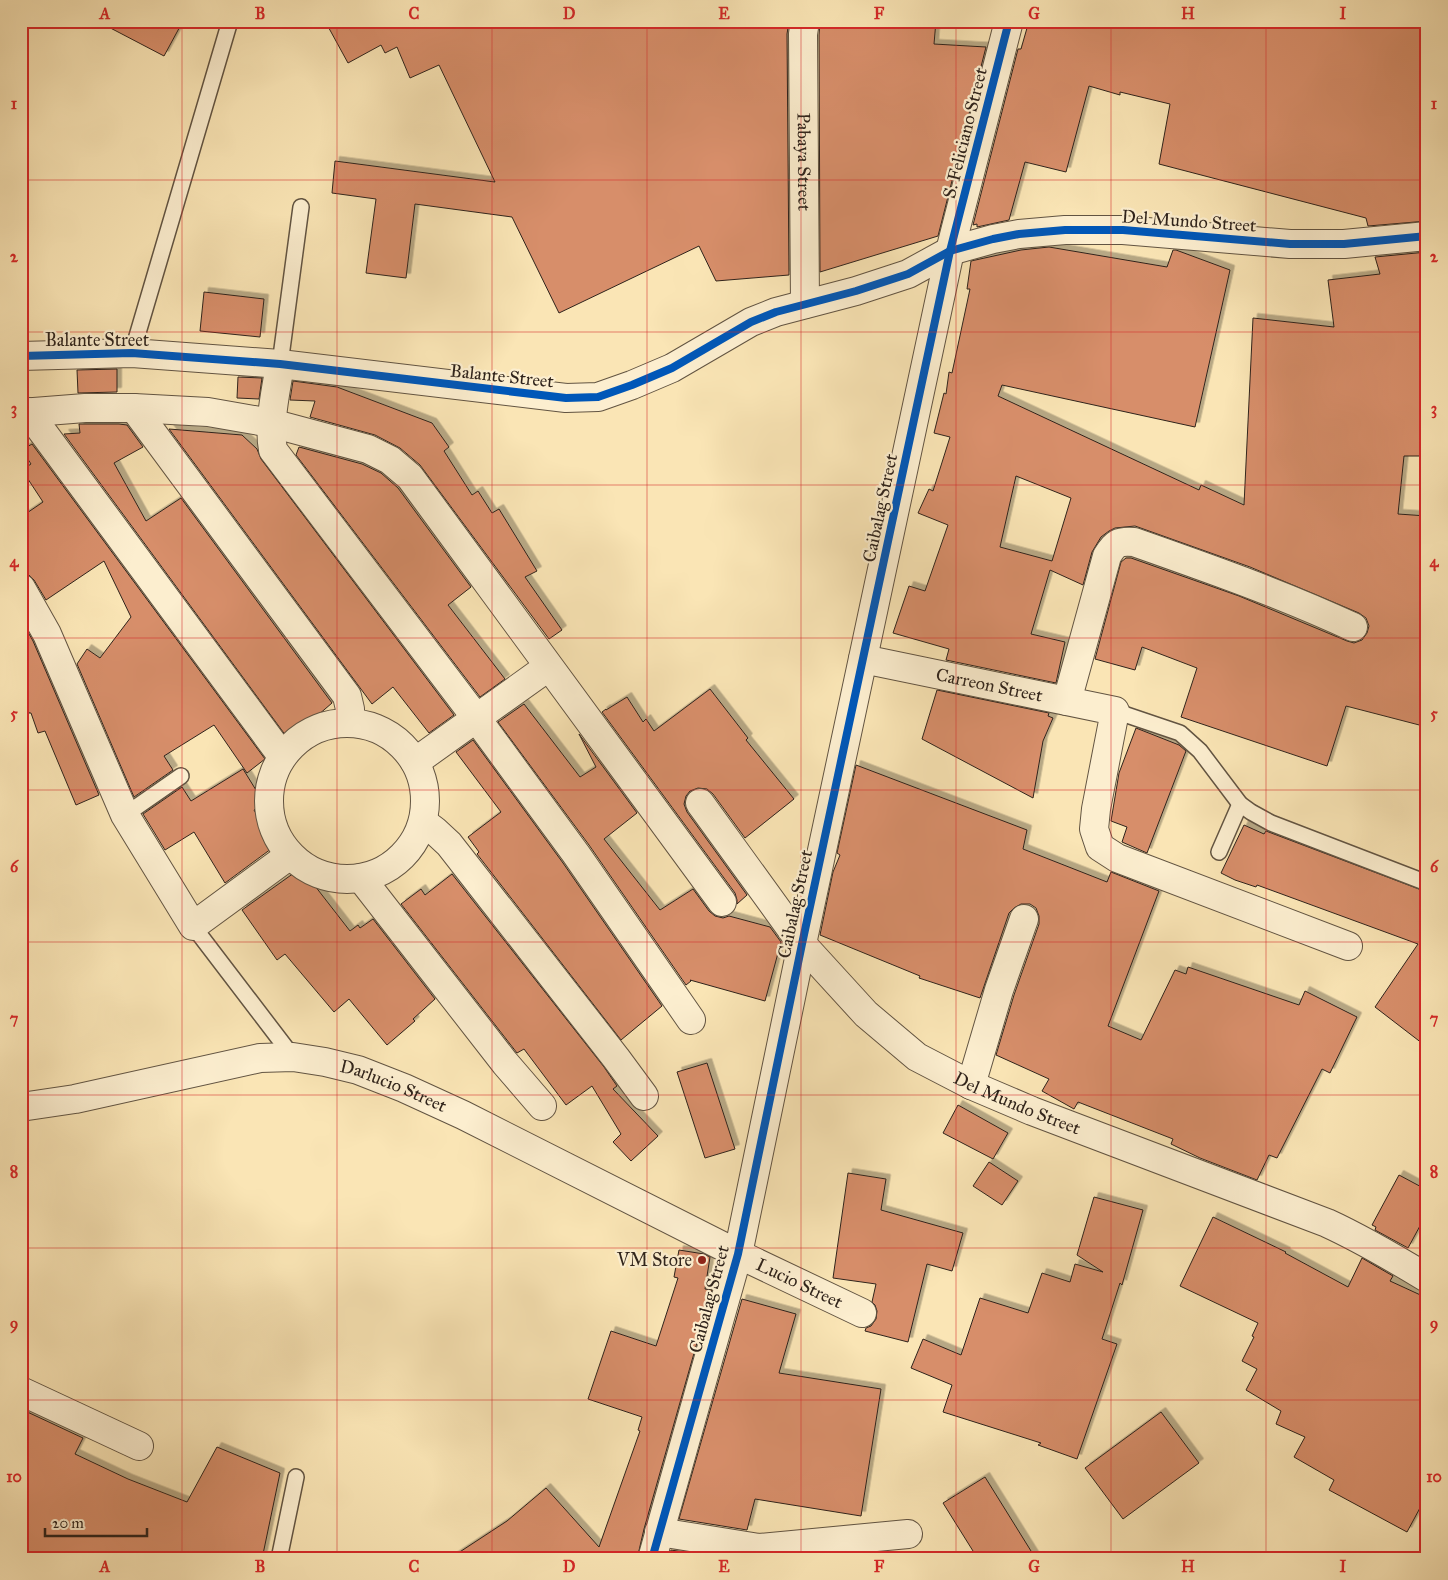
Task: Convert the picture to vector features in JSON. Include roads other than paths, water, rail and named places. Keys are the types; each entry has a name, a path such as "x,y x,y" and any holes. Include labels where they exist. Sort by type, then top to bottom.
{"street":[{"name":"Pabaya Street","path":"805,21 803,44 805,304"},
{"name":"S. Feliciano Street","path":"950,251 1009,21"},
{"name":"Del Mundo Street","path":"950,251 1019,234 1065,230 1123,230 1290,244 1344,244 1427,236"},
{"name":"Balante Street","path":"21,356 132,353 280,364 566,398 598,397 672,368 750,322 776,312 856,291 908,274 950,251"},
{"name":"Caibalag Street","path":"652,1559 738,1254 950,251"},
{"path":"280,364 271,423 270,437 272,450 477,719 576,854 691,1020"},
{"path":"24,413 85,408 134,408 208,412 271,423 368,449 390,460 410,477 722,902"},
{"path":"134,408 347,696 350,722"},
{"path":"24,413 282,756"},
{"path":"1066,701 1107,556 1114,545 1124,541 1134,542 1252,584 1308,606 1353,627"},
{"path":"21,588 47,634 125,815 193,926 290,855"},
{"name":"Carreon Street","path":"863,659 1115,711"},
{"path":"415,762 548,667"},
{"path":"1115,711 1096,809 1094,829 1100,847 1117,858 1348,946"},
{"path":"350,722 369,726 387,734 402,746 415,762 423,781 425,802 423,822 413,842 400,859 382,871 361,878 336,878 311,870 290,855 275,833 268,807 270,780 282,756 295,742 311,730 330,724 350,722"},
{"name":"Del Mundo Street","path":"700,803 802,944 866,1014 917,1057 971,1085 1032,1111 1327,1223 1380,1249 1427,1278"},
{"path":"423,822 449,844 644,1096"},
{"path":"361,878 505,1063 542,1106"},
{"path":"971,1085 999,990 1024,919"},
{"name":"Darlucio Street","path":"21,1107 75,1099 260,1058 293,1057 325,1062 358,1070 404,1088 463,1115 738,1254"},
{"name":"Lucio Street","path":"738,1254 862,1313"},
{"path":"21,1391 139,1446"},
{"path":"659,1532 759,1548 908,1534"}],"lane":[{"path":"132,353 230,21"},
{"path":"280,364 301,207"},
{"path":"1115,711 1180,734 1200,751 1240,804 1251,812 1271,823 1427,883"},
{"path":"125,815 181,776"},
{"path":"1219,852 1240,804"},
{"path":"193,926 293,1057"},
{"path":"279,1559 296,1477"}],"place":[{"name":"VM Store","path":"702,1260"}]}
